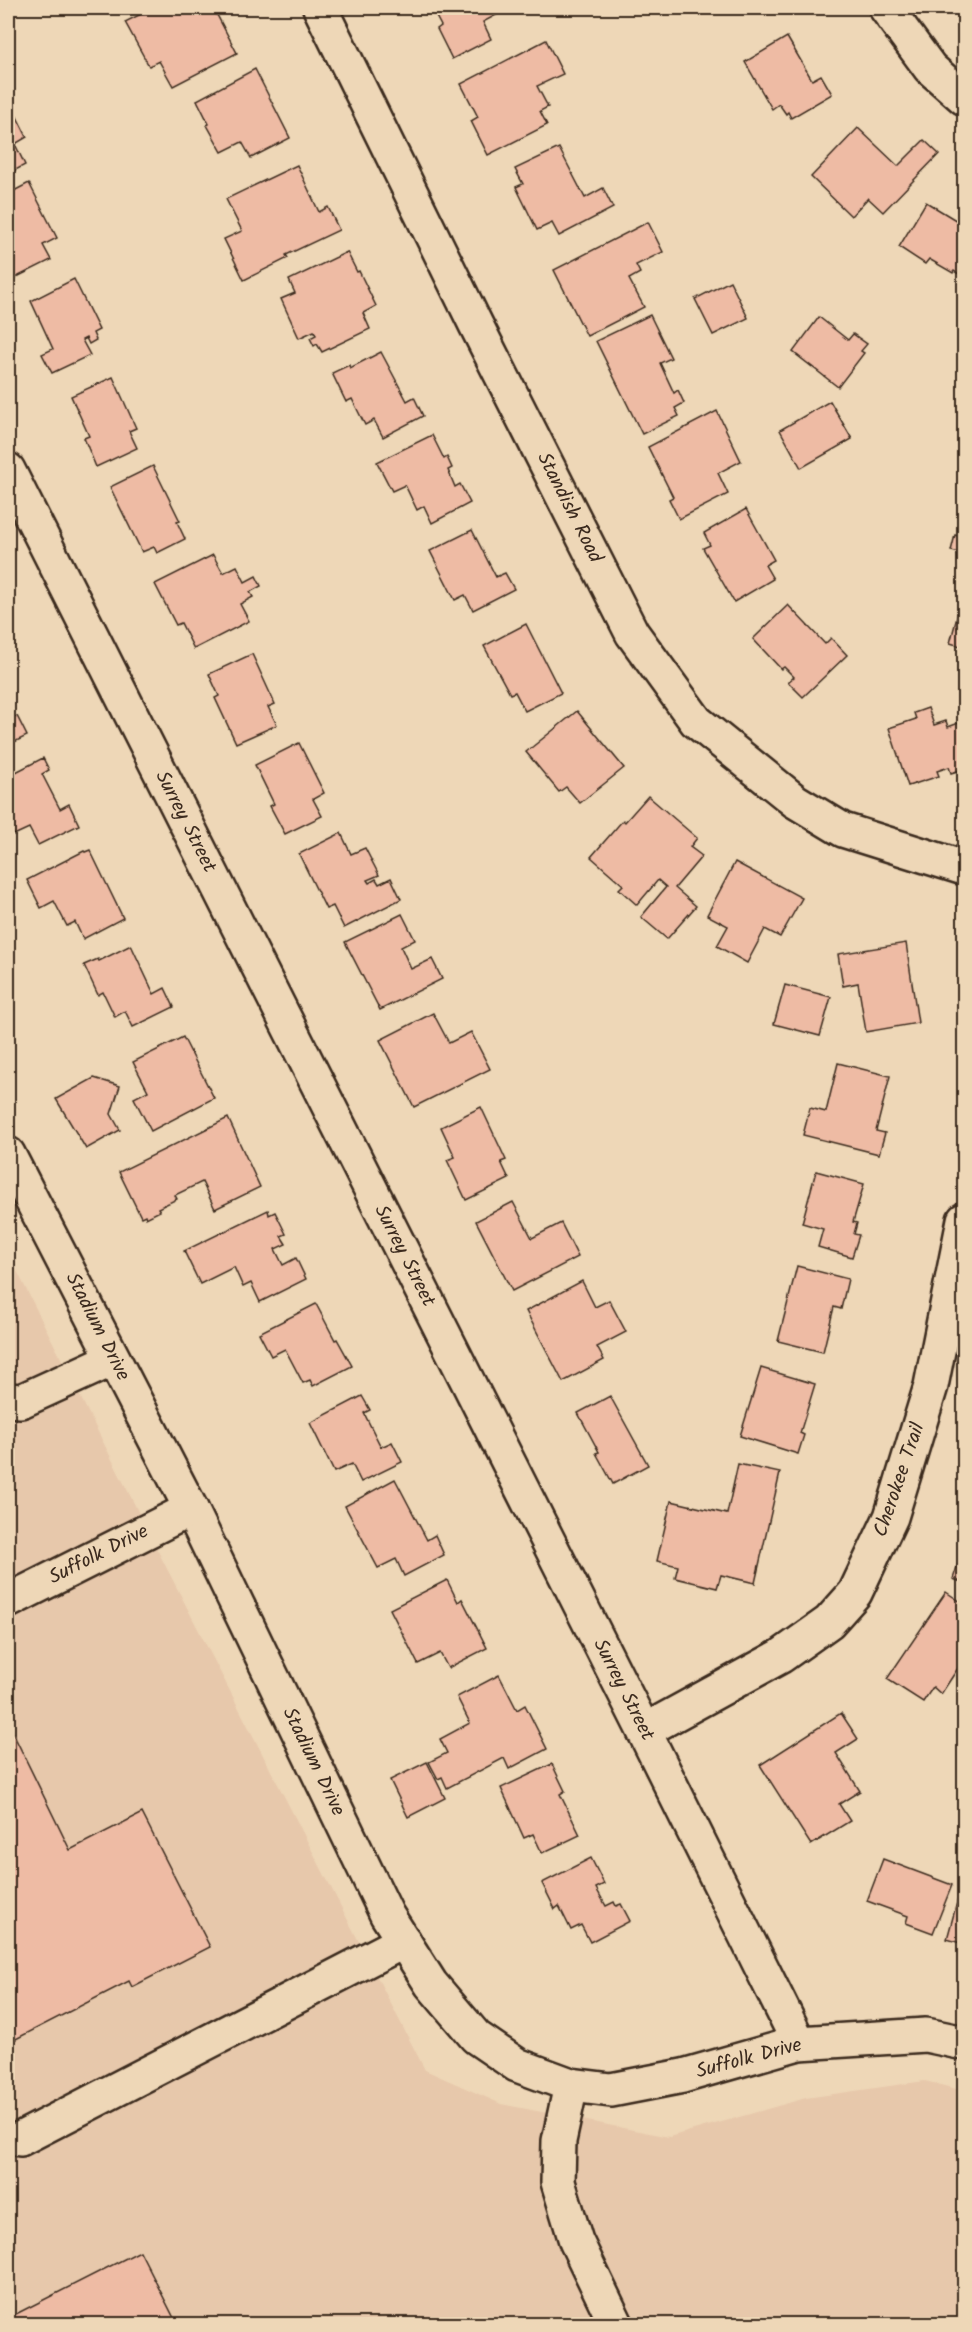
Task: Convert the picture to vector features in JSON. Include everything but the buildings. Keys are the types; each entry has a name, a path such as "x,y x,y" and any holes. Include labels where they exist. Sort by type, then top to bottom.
{"street":[{"name":"Standish Road","path":"320,8 476,326 632,633 696,721 795,801 843,830 964,868"},
{"path":"886,8 930,68 964,98"},
{"name":"Surrey Street","path":"8,470 799,2043"},
{"name":"Stadium Drive","path":"8,1154 191,1509 387,1915 431,1984 476,2037 517,2065 570,2085"},
{"name":"Cherokee Trail","path":"644,1731 781,1656 829,1622 855,1593 891,1517 931,1386 964,1220"},
{"path":"8,1400 21,1401 113,1359"},
{"name":"Suffolk Drive","path":"8,1601 191,1509"},
{"path":"20,2139 404,1941"},
{"name":"Suffolk Drive","path":"570,2085 611,2090 683,2076 799,2043 926,2035 964,2043"},
{"path":"570,2085 559,2141 558,2182 576,2241 616,2325"}],"shaded area":[{"path":"8,1253 162,1559 425,2070 501,2104 669,2137 806,2098 925,2081 964,2091 964,2324 8,2324"}]}
